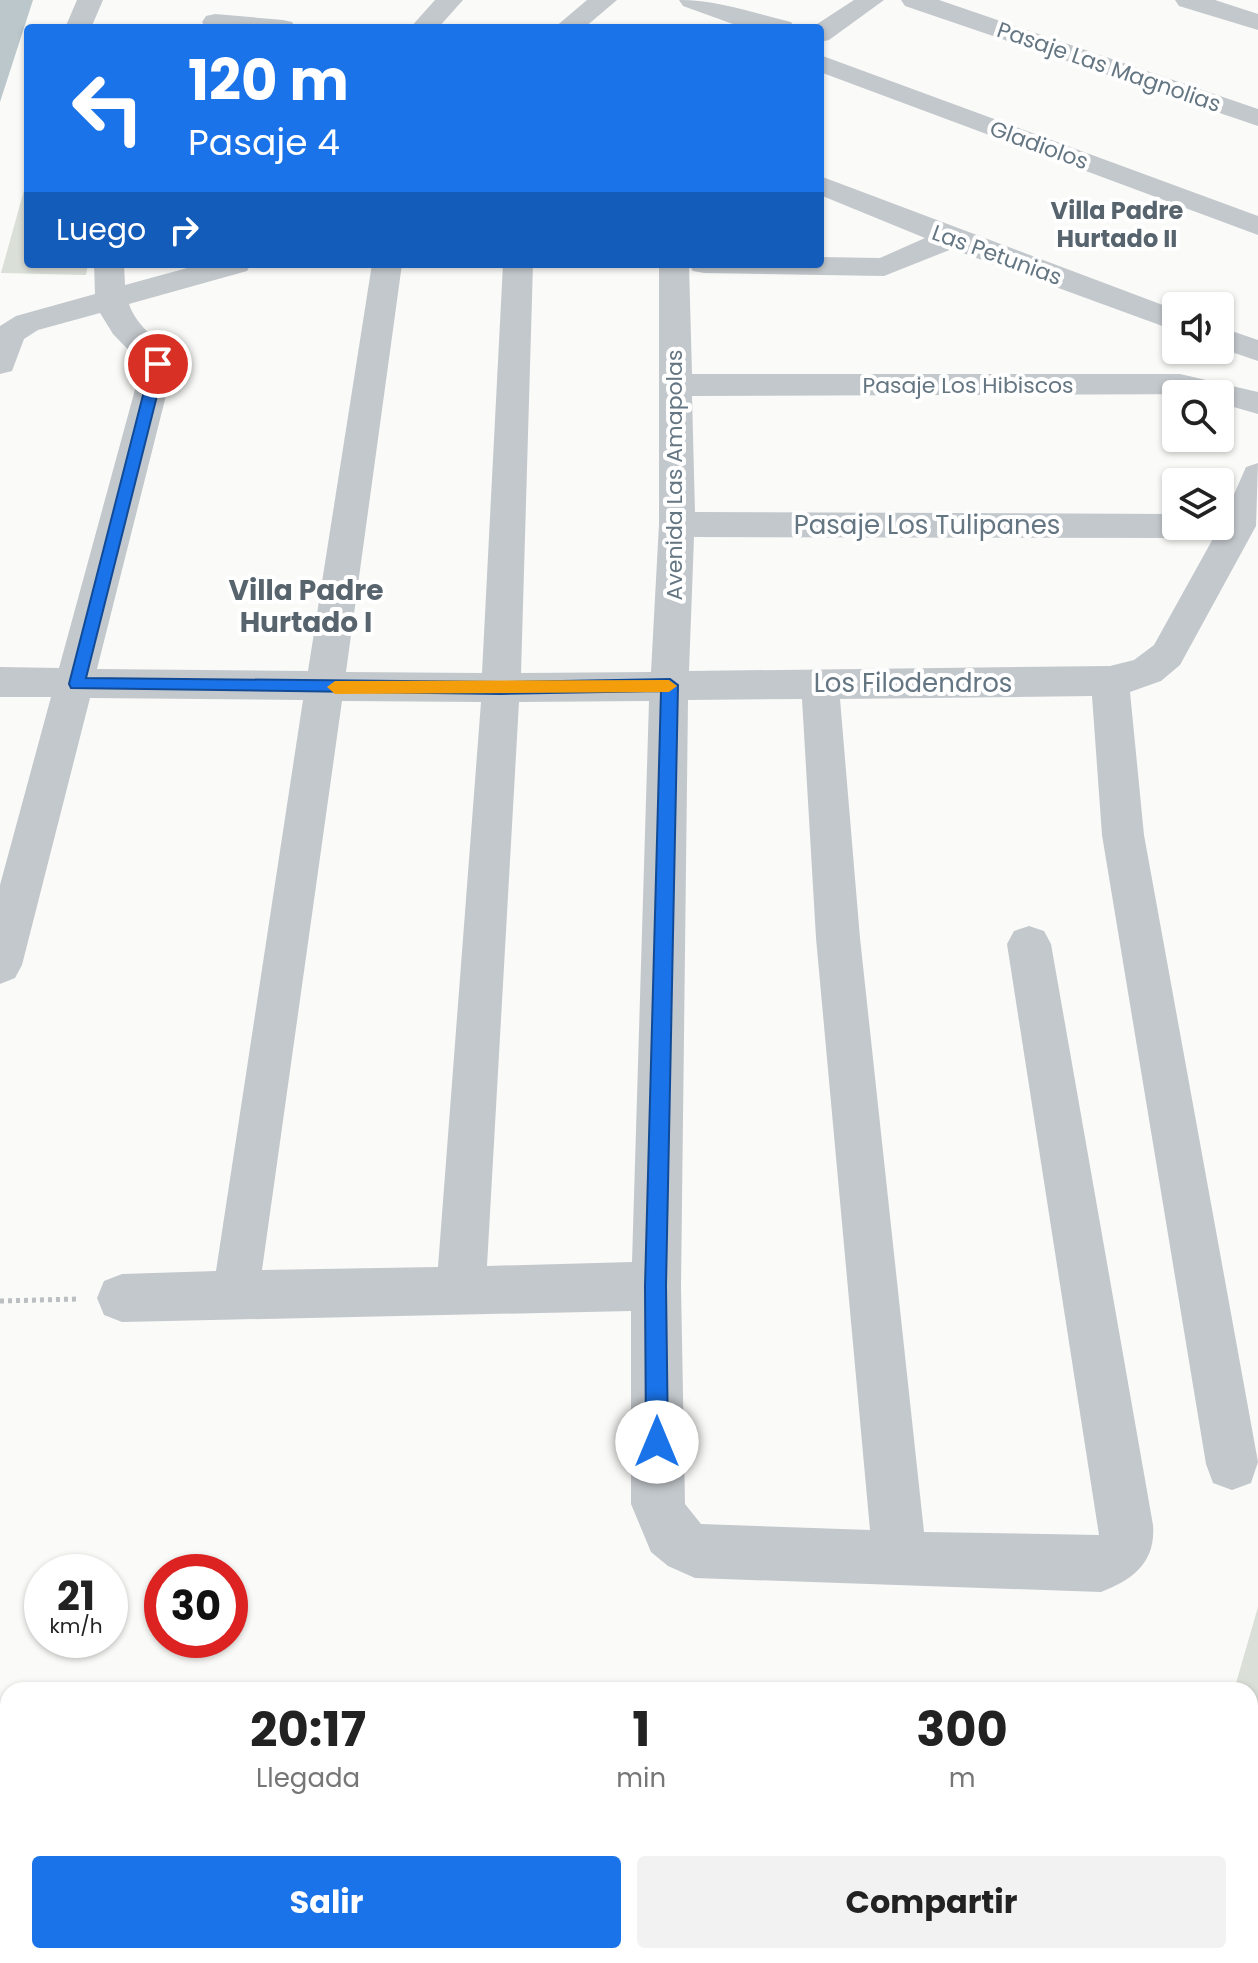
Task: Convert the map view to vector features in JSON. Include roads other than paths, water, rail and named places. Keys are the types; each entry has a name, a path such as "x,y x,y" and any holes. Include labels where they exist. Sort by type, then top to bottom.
{"street":[{"path":"80,24 90,0"},
{"path":"427,24 450,0"},
{"path":"572,24 604,0"},
{"path":"692,0 738,24 767,0"},
{"path":"824,31 871,0"},
{"name":"Pasaje Las Magnolias","path":"914,0 1258,118"},
{"path":"1188,0 1258,22"},
{"path":"218,17 259,24"},
{"name":"Gladiolos","path":"824,64 1258,226"},
{"name":"Las Petunias","path":"824,187 951,238 1162,316"},
{"path":"824,266 884,267 951,238"},
{"path":"0,364 10,334 111,281 207,268"},
{"path":"239,1267 386,268"},
{"path":"462,1269 501,688 518,268"},
{"name":"Avenida Las Amapolas","path":"674,268 677,524 670,685 656,1286 658,1504 667,1531 695,1551 1101,1565 1115,1560 1125,1549 1128,1535 1120,1506 1029,944"},
{"path":"0,965 77,684 158,364 155,355 119,320 111,281"},
{"path":"1234,342 1258,351"},
{"name":"Pasaje Los Hibiscos","path":"676,385 1180,385 1210,389 1258,403"},
{"path":"1234,517 1258,475"},
{"name":"Pasaje Los Tulipanes","path":"677,524 1162,526"},
{"name":"Los Filodendros","path":"0,682 501,688 1110,681 1138,676 1154,669 1167,655 1222,540"},
{"path":"1110,681 1123,835 1232,1464"},
{"path":"820,684 838,938 900,1558"},
{"path":"122,1298 656,1286"}],"district":[{"name":"Villa Padre Hurtado II","path":"1117,224"},
{"name":"Villa Padre Hurtado I","path":"306,606"}]}
